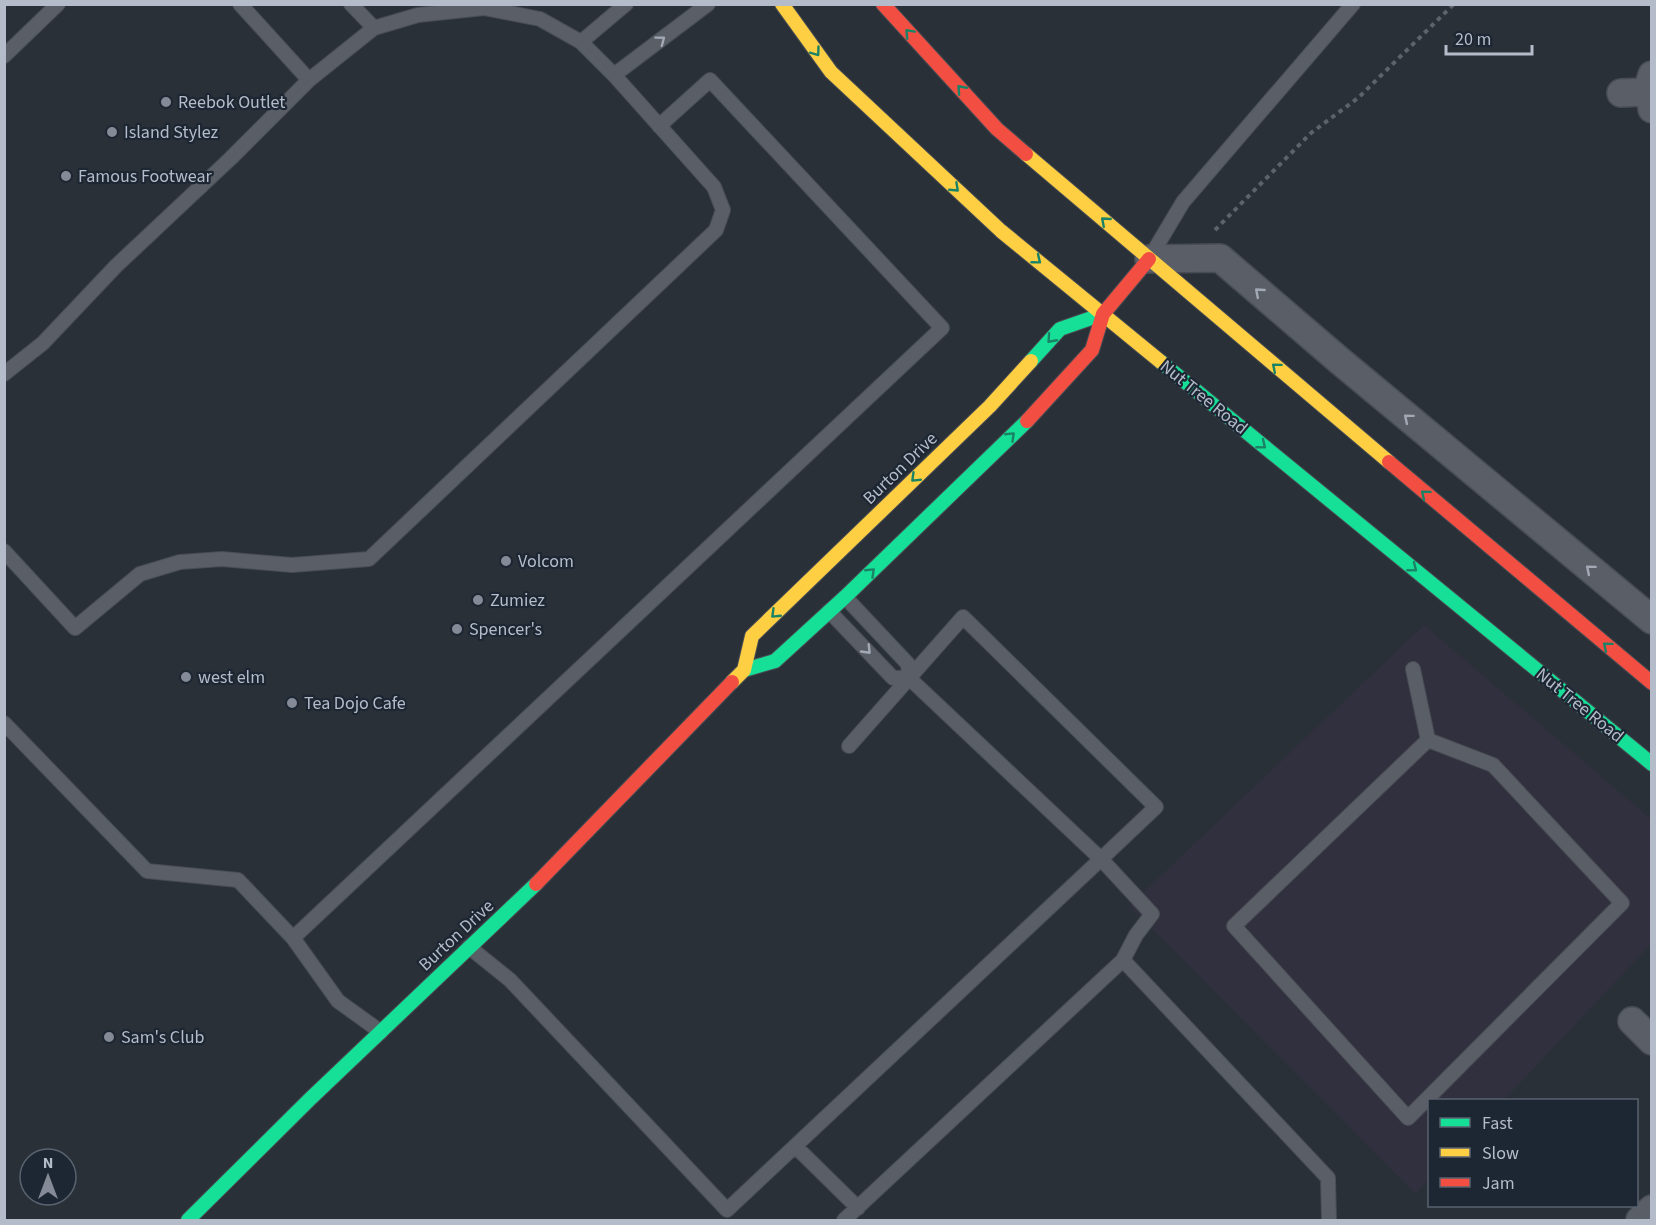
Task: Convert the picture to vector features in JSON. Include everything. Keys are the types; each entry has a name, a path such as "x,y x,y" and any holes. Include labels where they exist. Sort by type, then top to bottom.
{"main road":[{"name":"Nut Tree Road","path":"782,4 831,72 1001,231 1652,764"},
{"path":"883,4 997,129 1652,683"},
{"path":"744,670 776,661 1036,411 1092,350 1103,314 1149,259"},
{"name":"Burton Drive","path":"188,1221 309,1099 544,877 744,670 752,636 990,406 1060,329 1103,314"}],"street":[{"path":"1621,93 1651,92"},
{"path":"1149,259 1220,258 1340,361 1652,620"},
{"path":"1632,1021 1652,1041"},
{"path":"1640,1221 1652,1209"}],"lane":[{"path":"4,56 58,4"},
{"path":"240,4 309,80"},
{"path":"351,4 374,28"},
{"path":"581,42 626,4"},
{"path":"614,75 708,4"},
{"path":"1149,259 1183,202 1353,4"},
{"path":"4,374 43,343 116,266 231,158 309,80 374,28 418,15 484,8 540,19 581,42 614,75 714,187 723,210 716,230 369,559 292,565 222,560 180,562 140,574 75,628 4,551"},
{"path":"293,938 942,328 710,80 659,126"},
{"path":"844,597 908,664 909,678 1101,859 1152,914 1136,935 1123,960 844,1221"},
{"path":"829,611 893,678 909,678"},
{"path":"469,947 510,980 727,1210 1156,807 963,617 849,746"},
{"path":"1413,669 1428,740"},
{"path":"4,723 147,871 238,880 293,938 338,1000 381,1032"},
{"path":"1428,740 1493,765 1623,903 1408,1118 1234,926 1428,740"},
{"path":"1123,960 1328,1178 1329,1221"},
{"path":"795,1146 858,1208"}],"path":[{"path":"1210,234 1311,133 1358,98 1454,4"}],"shaded area":[{"path":"1424,625 1651,819 1651,944 1505,1099 1428,1099 1428,1180 1416,1194 1129,906"}],"traffic: fast":[{"path":"1031,361 1060,329 1103,314"},
{"path":"1161,362 1652,764"},
{"path":"744,670 775,661 845,597 1027,421"},
{"path":"188,1220 310,1099 536,884"}],"traffic: slow":[{"path":"782,4 831,72 1001,231 1161,362"},
{"path":"1026,154 1389,462"},
{"path":"732,682 744,670 752,636 990,406 1031,361"}],"traffic: jam":[{"path":"883,4 997,129 1026,154"},
{"path":"1027,421 1092,350 1103,314 1149,259"},
{"path":"1389,462 1652,683"},
{"path":"536,884 732,682"}],"place":[{"name":"Reebok Outlet","path":"166,102"},
{"name":"Island Stylez","path":"112,132"},
{"name":"Famous Footwear","path":"66,176"},
{"name":"Volcom","path":"506,561"},
{"name":"Zumiez","path":"478,600"},
{"name":"Spencer's","path":"457,629"},
{"name":"west elm","path":"186,677"},
{"name":"Tea Dojo Cafe","path":"292,703"},
{"name":"Sam's Club","path":"109,1037"}]}
